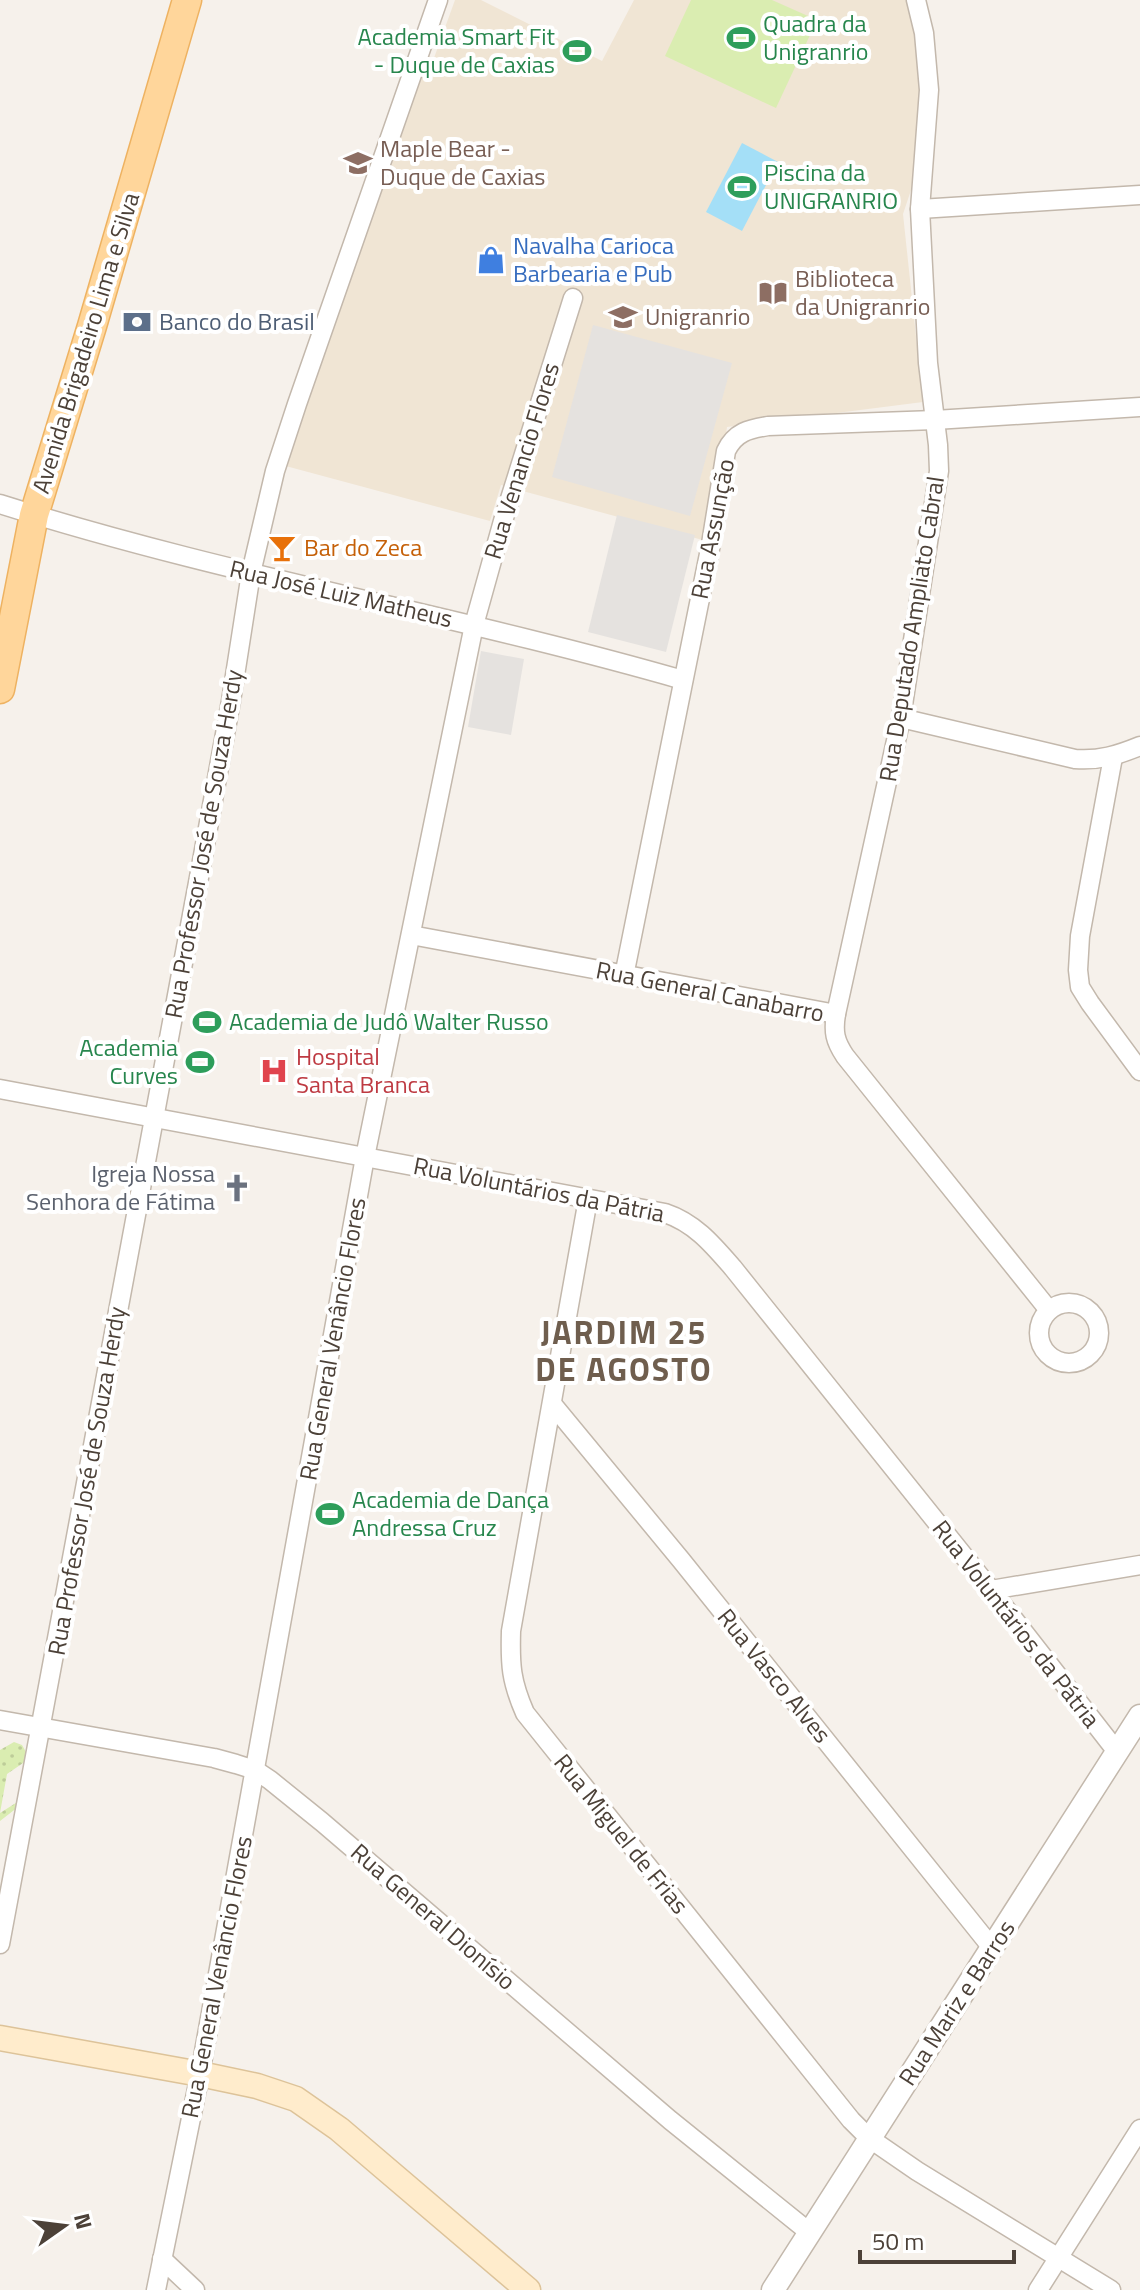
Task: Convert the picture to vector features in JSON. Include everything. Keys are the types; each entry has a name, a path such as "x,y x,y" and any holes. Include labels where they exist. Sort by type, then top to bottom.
{"main road":[{"name":"Avenida Brigadeiro Lima e Silva","path":"0,689 34,515 187,0"},
{"path":"0,2038 200,2074 296,2099 316,2111 528,2290"}],"street":[{"name":"Rua Professor José de Souza Herdy","path":"0,1944 214,795 251,573 275,471 438,0"},
{"name":"Rua Deputado Ampliato Cabral","path":"836,1014 901,718 937,486 938,445 928,363 920,209 929,90 924,33 916,0"},
{"path":"920,209 1140,195"},
{"name":"Rua Venancio Flores","path":"474,625 573,298"},
{"name":"Rua Assunção","path":"624,976 711,544 726,451 731,440 745,431 768,426 935,420 1140,407"},
{"name":"Rua José Luiz Matheus","path":"0,504 251,573 474,625 683,680"},
{"name":"Rua General Venâncio Flores","path":"156,2290 200,2074 365,1157 474,625"},
{"path":"901,718 1075,759 1093,761 1140,746"},
{"path":"1113,757 1080,936 1078,970 1080,987 1140,1071"},
{"name":"Rua General Canabarro","path":"411,935 836,1014 835,1039 845,1056 1048,1309"},
{"name":"Rua Voluntários da Pátria","path":"0,1089 588,1199 677,1217 691,1225 733,1268 1118,1753"},
{"name":"Rua Miguel de Frias","path":"588,1199 511,1631 510,1666 514,1688 525,1713 851,2120 869,2138 917,2171 1111,2290"},
{"name":"Rua Vasco Alves","path":"553,1405 993,1949"},
{"path":"991,1590 1140,1565"},
{"name":"Rua Mariz e Barros","path":"773,2290 1140,1716"},
{"name":"Rua General Dionísio","path":"0,1720 214,1758 255,1770 322,1822 670,2120 809,2232"},
{"path":"1038,2290 1140,2129"},
{"path":"162,2259 195,2290"}],"shaded area":[{"name":"Unigranrio","path":"455,0 481,0 602,61 634,0 906,0 919,23 925,94 917,172 903,214 923,402 727,427 710,542 501,485 490,521 282,465 422,54 434,58"},
{"path":"593,325 732,363 690,516 552,477"},
{"path":"617,515 695,535 666,652 588,632"},
{"path":"481,651 524,659 511,735 468,727"}],"green space":[{"name":"Quadra da Unigranrio","path":"691,0 772,0 817,20 776,108 665,56"},
{"path":"14,1742 22,1745 26,1761 7,1774 0,1813 0,1750"},
{"path":"19,1801 18,1807 0,1821 0,1813"}],"water":[{"name":"Piscina da UNIGRANRIO","path":"742,143 778,162 742,231 706,212"}],"place":[{"name":"Quadra da Unigranrio","path":"741,38"},
{"name":"Academia Smart Fit - Duque de Caxias","path":"577,51"},
{"name":"Maple Bear - Duque de Caxias","path":"358,163"},
{"name":"Piscina da UNIGRANRIO","path":"742,187"},
{"name":"Navalha Carioca Barbearia e Pub","path":"491,260"},
{"name":"Biblioteca da Unigranrio","path":"773,293"},
{"name":"Unigranrio","path":"623,317"},
{"name":"Banco do Brasil","path":"137,322"},
{"name":"Bar do Zeca","path":"282,548"},
{"name":"Academia de Judô Walter Russo","path":"207,1022"},
{"name":"Academia Curves","path":"200,1062"},
{"name":"Hospital Santa Branca","path":"274,1071"},
{"name":"Igreja Nossa Senhora de Fátima","path":"237,1188"},
{"name":"Academia de Dança Andressa Cruz","path":"330,1514"}],"district":[{"name":"JARDIM 25 DE AGOSTO","path":"624,1352"}]}
